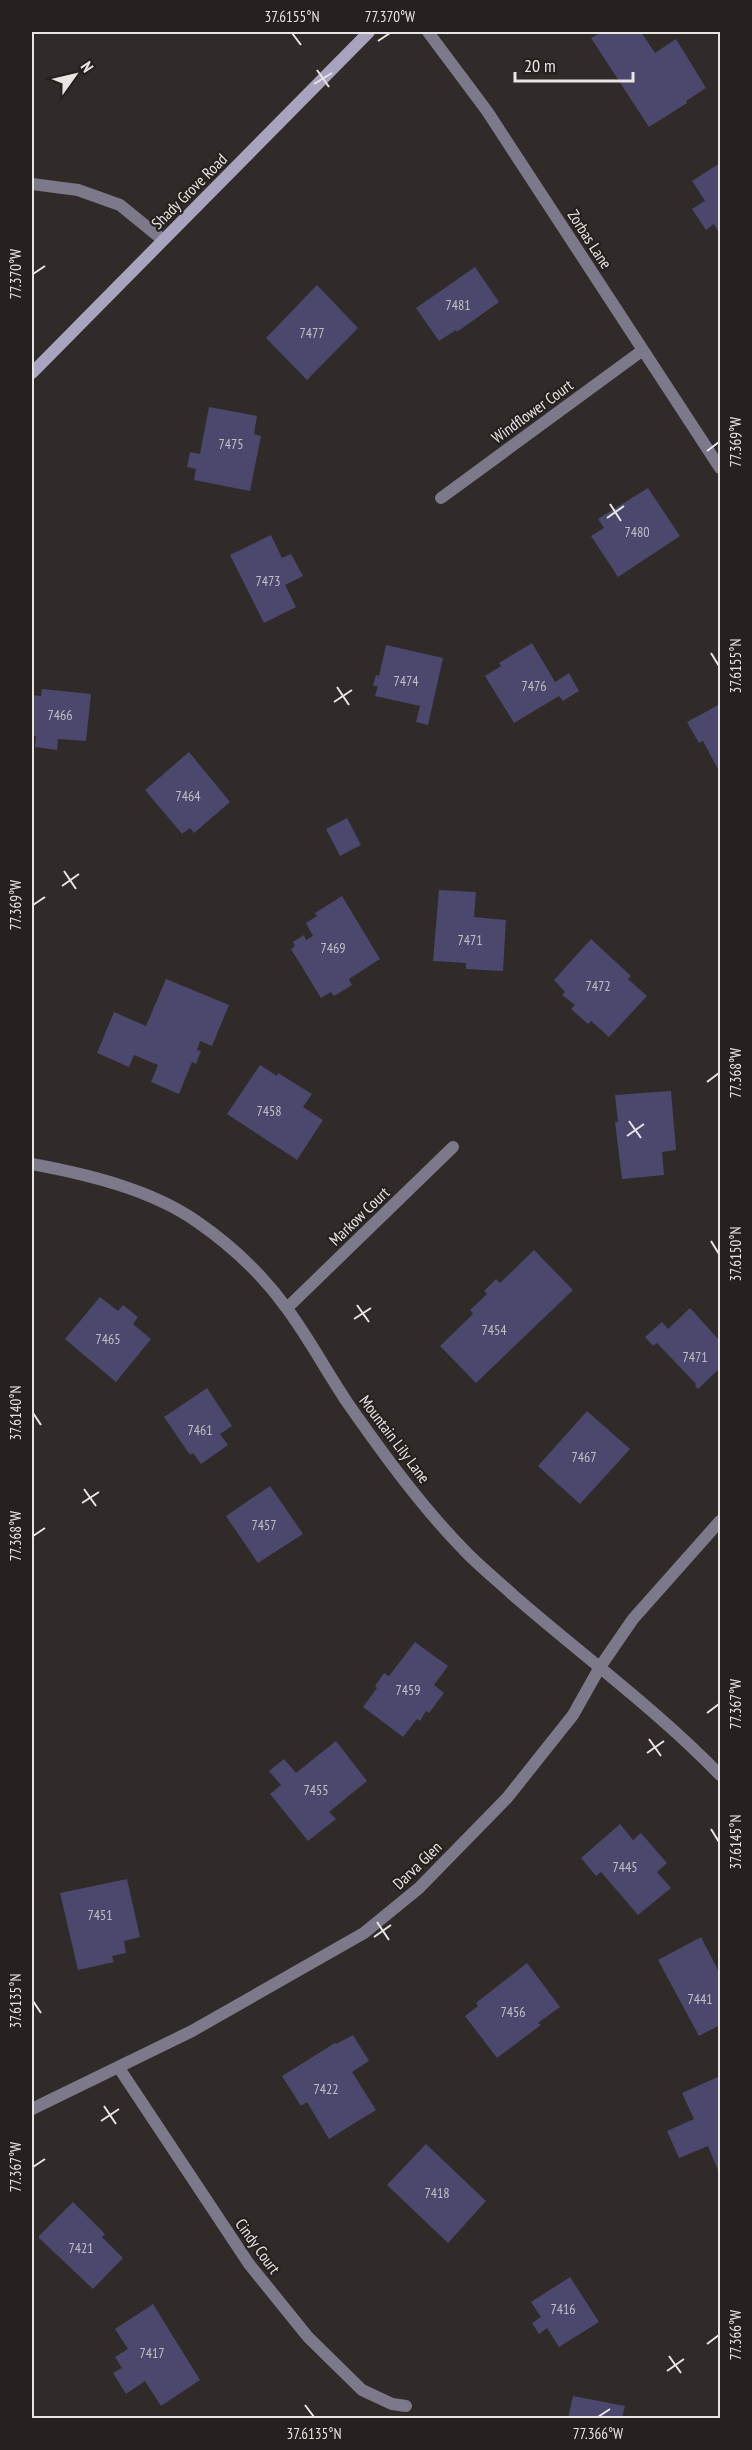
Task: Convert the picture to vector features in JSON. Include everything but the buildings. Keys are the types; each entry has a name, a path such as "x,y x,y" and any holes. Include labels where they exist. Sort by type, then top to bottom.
{"main road":[{"name":"Shady Grove Road","path":"32,373 369,32"}],"street":[{"name":"Zorbas Lane","path":"428,32 487,111 720,468"},
{"path":"32,184 78,190 120,205 163,240"},
{"name":"Windflower Court","path":"441,498 643,350"},
{"name":"Markow Court","path":"287,1308 453,1147"},
{"name":"Mountain Lily Lane","path":"32,1164 80,1173 144,1194 195,1220 245,1260 287,1308 349,1405 419,1498 464,1551 574,1648 600,1667 693,1747 720,1775"},
{"name":"Darva Glen","path":"32,2109 192,2031 364,1933 419,1888 507,1798 573,1715 600,1667 633,1619 720,1521"},
{"name":"Cindy Court","path":"120,2068 249,2264 308,2337 362,2390 392,2404 406,2406"}]}
